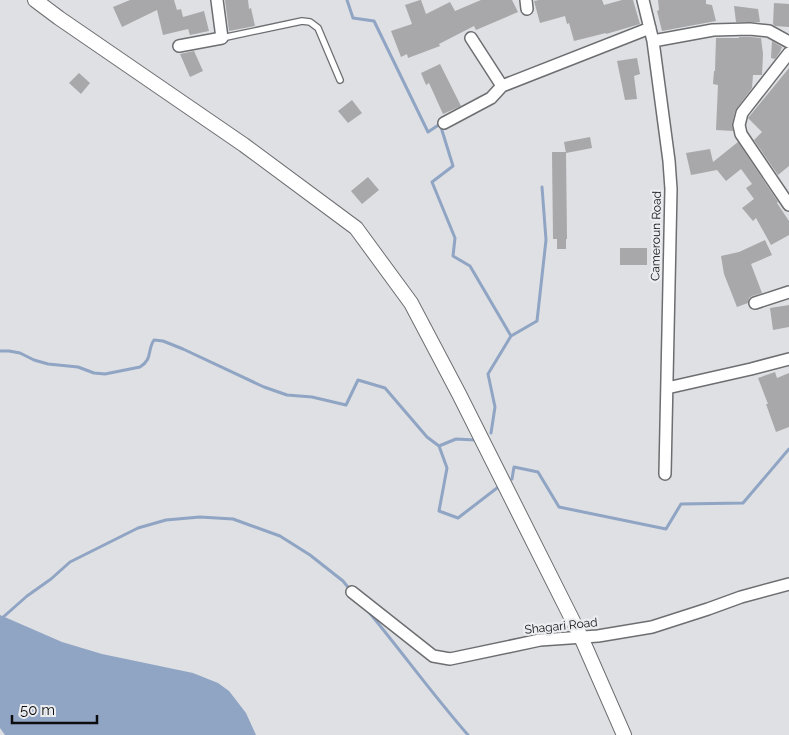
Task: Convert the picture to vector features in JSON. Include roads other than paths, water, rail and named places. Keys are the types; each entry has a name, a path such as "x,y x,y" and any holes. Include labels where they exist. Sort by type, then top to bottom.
{"street":[{"path":"35,0 244,145 356,228 411,303 581,637 624,735"},
{"path":"179,46 222,38 217,0"},
{"name":"Cameroun Road","path":"643,0 653,41 670,161 671,189 664,474"},
{"path":"444,123 491,98 502,86 650,28"},
{"path":"653,41 713,30 750,29 769,31 789,42"},
{"path":"471,38 502,86"},
{"path":"789,53 742,113 739,125 741,134 789,205"},
{"path":"756,303 789,292"},
{"path":"667,388 789,359"},
{"name":"Shagari Road","path":"352,592 432,656 450,659 540,640 581,637 652,627 741,597 789,584"}],"lane":[{"path":"222,38 310,22 318,28 340,80"}],"water":[{"path":"0,615 62,642 102,654 193,673 218,683 229,691 246,713 256,735 5,735 0,728"}],"waterway":[{"path":"347,0 353,18 374,21 428,132 440,124 453,166 432,182 455,238 453,256 470,266 511,336"},
{"path":"491,433 495,407 488,374 511,336 537,321 546,240 542,187"},
{"path":"0,351 20,353 48,364 78,367 94,373 105,374 140,367 147,361 154,340 163,341 264,387 287,395 312,397 346,405 358,380 385,388 427,437 439,446 447,468 439,511 458,518 497,488"},
{"path":"439,446 456,439 475,440"},
{"path":"512,479 514,467 538,472 559,507 666,529 681,504 743,503 789,449"},
{"path":"0,620 70,562 138,528 166,520 200,517 233,519 280,536 310,555 343,581 351,591"},
{"path":"368,611 468,735"}]}
